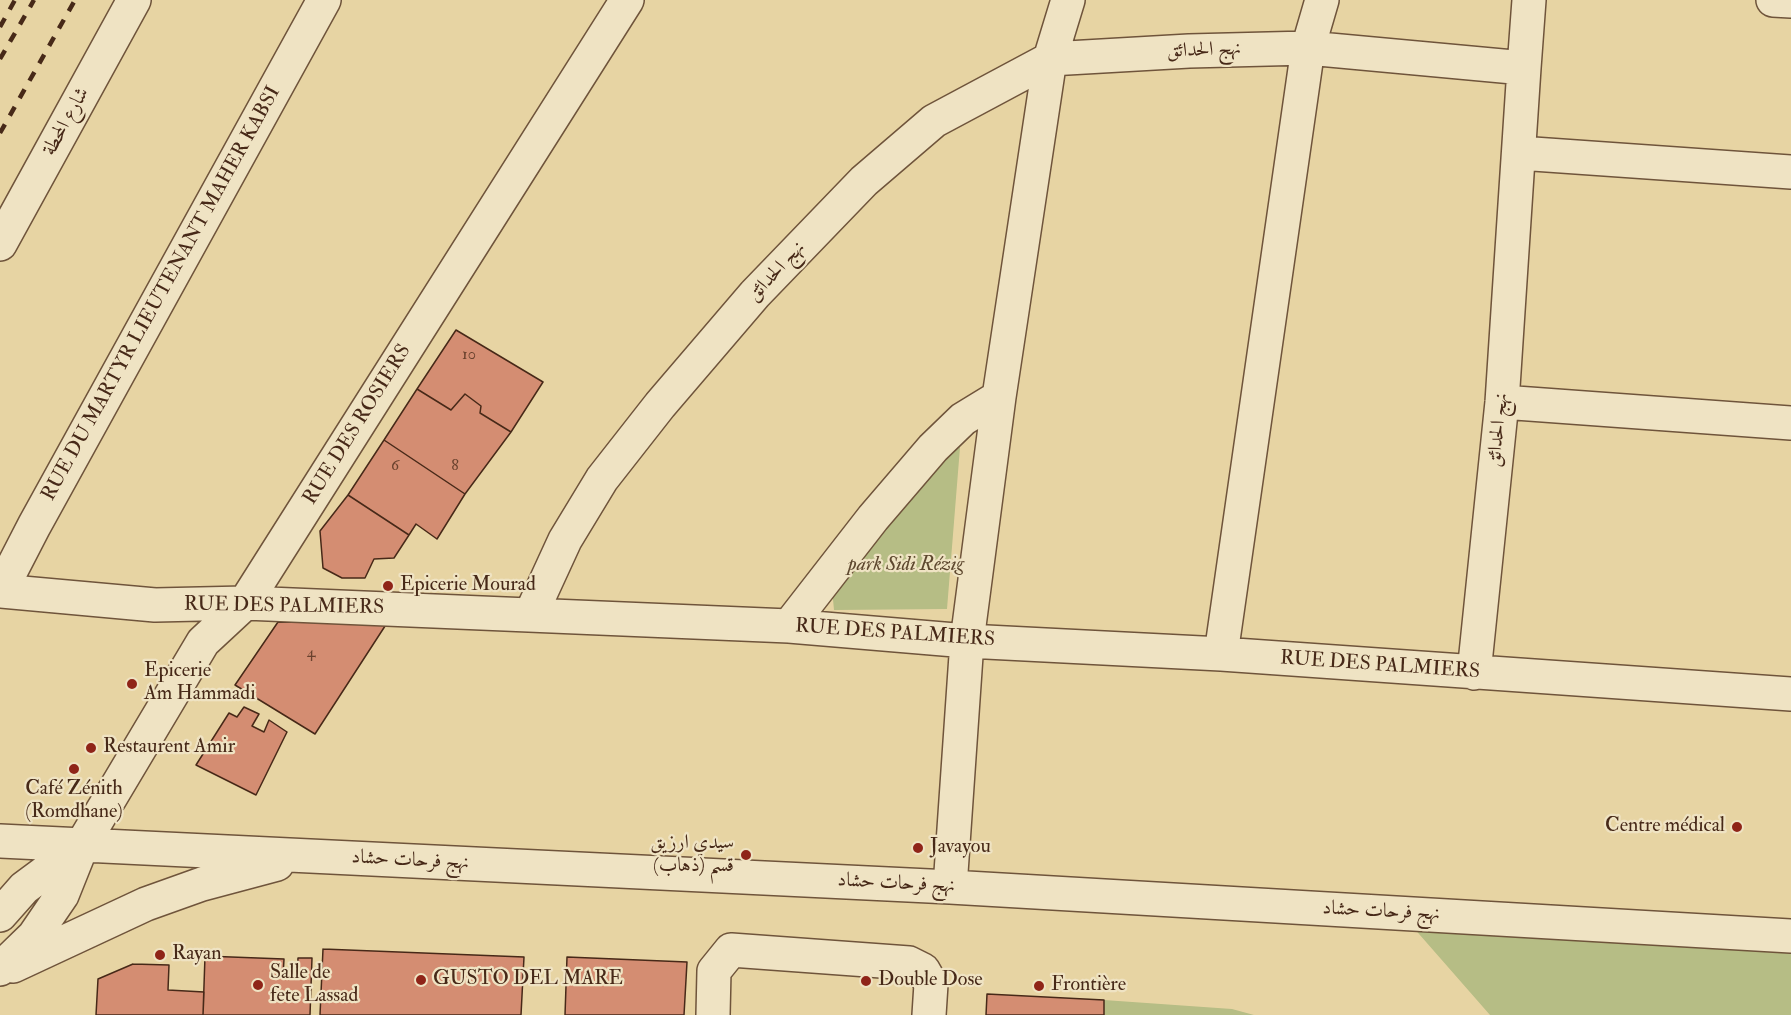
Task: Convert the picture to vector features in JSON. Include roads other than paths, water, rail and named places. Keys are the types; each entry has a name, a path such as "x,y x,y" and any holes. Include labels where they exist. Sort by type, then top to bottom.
{"street":[{"name":"شارع المحطة","path":"0,244 135,0"},
{"name":"RUE DU MARTYR LIEUTENANT MAHER KABSI","path":"1,591 34,526 324,0"},
{"name":"RUE DES ROSIERS","path":"82,844 203,642 245,603 627,0"},
{"path":"950,887 967,641 999,397 1050,59 1068,0"},
{"path":"1221,654 1308,48 1322,0"},
{"path":"1524,68 1529,0"},
{"path":"1773,0 1791,1"},
{"name":"نهج الحدائق","path":"531,614 565,540 602,479 660,405 755,294 864,181 934,122 1050,59 1189,51 1308,48 1524,68 1502,402 1474,673"},
{"path":"1519,153 1791,172"},
{"path":"789,626 873,518 933,448 963,419 999,397"},
{"path":"1502,402 1791,423"},
{"name":"RUE DES PALMIERS","path":"1,591 155,605 245,603 789,626 967,641 1221,654 1791,694"},
{"name":"نهج فرحات حشاد","path":"0,841 950,887 1791,936"},
{"path":"0,915 24,888 82,844"},
{"path":"0,970 34,936 62,895 82,844"},
{"path":"0,970 41,955 146,904 202,884 309,856"},
{"path":"713,1015 714,971 731,950 909,963 923,970 931,984 929,1015"}],"railway":[{"path":"0,27 15,0"},
{"path":"0,59 34,0"},
{"path":"0,133 75,0"}],"place":[{"name":"Epicerie Mourad","path":"388,586"},
{"name":"Epicerie Am Hammadi","path":"132,684"},
{"name":"Restaurent Amir","path":"91,748"},
{"name":"Café Zénith (Romdhane)","path":"74,769"},
{"name":"Centre médical","path":"1737,827"},
{"name":"Javayou","path":"918,848"},
{"name":"سيدي ارزيق قسم (ذهاب)","path":"746,855"},
{"name":"Rayan","path":"160,955"},
{"name":"GUSTO DEL MARE","path":"421,980"},
{"name":"Double Dose","path":"866,981"},
{"name":"Salle de fete Lassad","path":"258,985"},
{"name":"Frontière","path":"1039,986"}],"park label":[{"name":"park Sidi Rézig","path":"906,566"}]}
